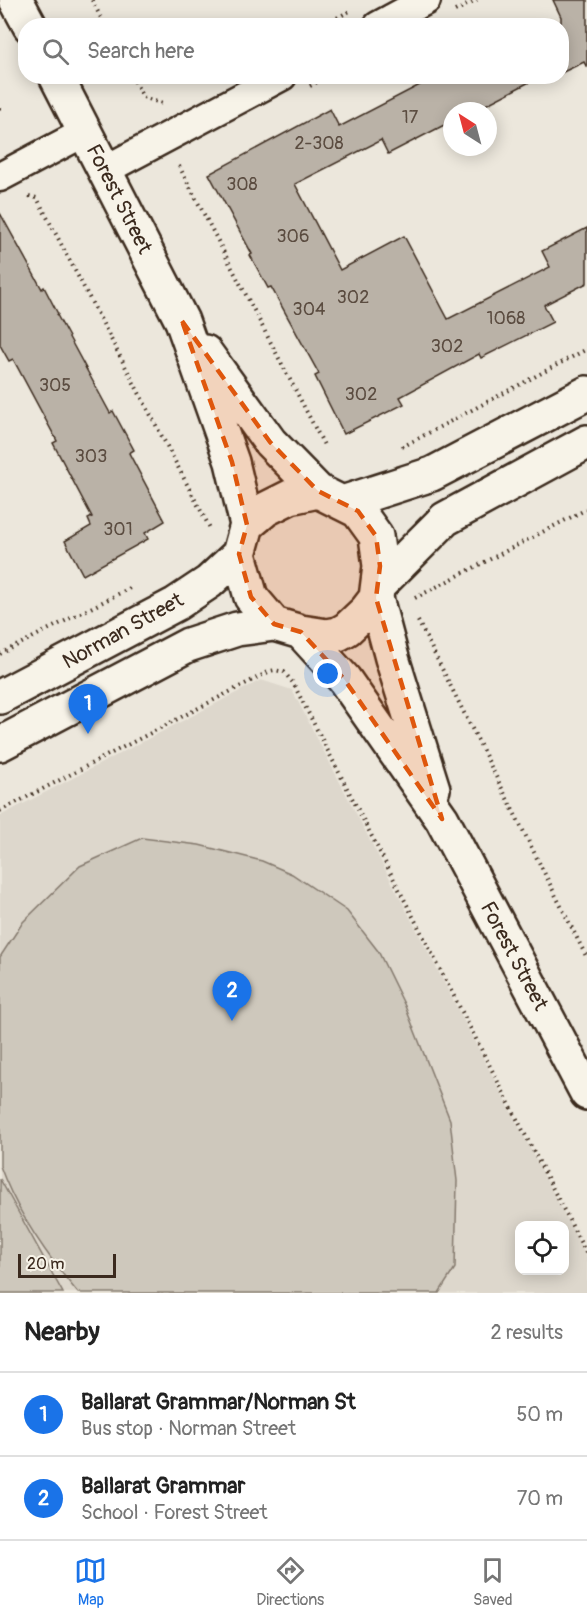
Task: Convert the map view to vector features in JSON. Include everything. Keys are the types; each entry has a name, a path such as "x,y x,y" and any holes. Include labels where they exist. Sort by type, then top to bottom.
{"street":[{"path":"16,0 26,18"},
{"path":"393,18 426,0"},
{"name":"Forest Street","path":"60,84 182,321 232,462 243,540"},
{"path":"105,170 267,84"},
{"path":"0,177 85,132"},
{"name":"Forest Street","path":"182,321 270,442 330,497"},
{"path":"587,393 432,474 330,497 290,497 266,509 243,540 251,597 288,628 327,636 338,634 357,621 377,591 445,519 587,442"},
{"path":"330,497 358,511 376,536 380,567 377,591"},
{"name":"Norman Street","path":"0,697 176,604 209,582 243,540"},
{"name":"Forest Street","path":"377,591 392,658 442,819"},
{"name":"Forest Street","path":"288,628 344,679 442,819 587,1093"},
{"name":"Norman Street","path":"0,744 188,645 237,629 288,628"}],"path":[{"path":"92,0 101,18"},
{"path":"336,18 351,10"},
{"path":"136,84 143,97"},
{"path":"179,166 326,451"},
{"path":"26,195 37,198 212,533"},
{"path":"400,447 587,349"},
{"path":"409,601 587,509"},
{"path":"0,654 135,585"},
{"path":"414,612 587,958"},
{"path":"0,811 270,671 284,672 293,683 587,1255"}],"highlighted area":[{"path":"182,321 270,442 318,491 358,511 376,536 380,566 376,598 442,819 344,679 301,632 274,624 251,597 239,554 247,525 232,462"}],"shaded area":[{"path":"261,680 292,690 568,1221 515,1221 515,1275 569,1275 569,1223 587,1258 587,1293 0,1293 0,816"},
{"path":"142,838 199,845 262,861 292,874 347,911 378,951 405,1006 450,1120 457,1181 455,1268 439,1293 78,1293 34,1233 15,1200 0,1166 0,957 23,922 80,866"},
{"path":"0,1179 63,1293 0,1293"}],"building":[{"path":"553,0 587,0 587,68 584,62 569,69 569,18 561,17"},
{"path":"422,84 526,84 491,102 443,102 443,126 388,154 381,140 295,184 340,270 404,236 448,319 550,267 542,251 587,228 587,283 544,305 553,322 481,358 479,354 400,397 404,404 344,434 315,376 319,374 271,287 268,288 209,174 330,109 339,127"},
{"path":"0,213 42,289 44,287 110,413 113,411 134,450 129,453 165,521 145,533 148,539 83,575 65,541 91,526 88,519 92,517 53,443 57,441 13,359 9,361 0,345"}],"place":[{"name":"Ballarat Grammar/Norman St","path":"88,734"},
{"name":"Ballarat Grammar","path":"232,1021"}]}
